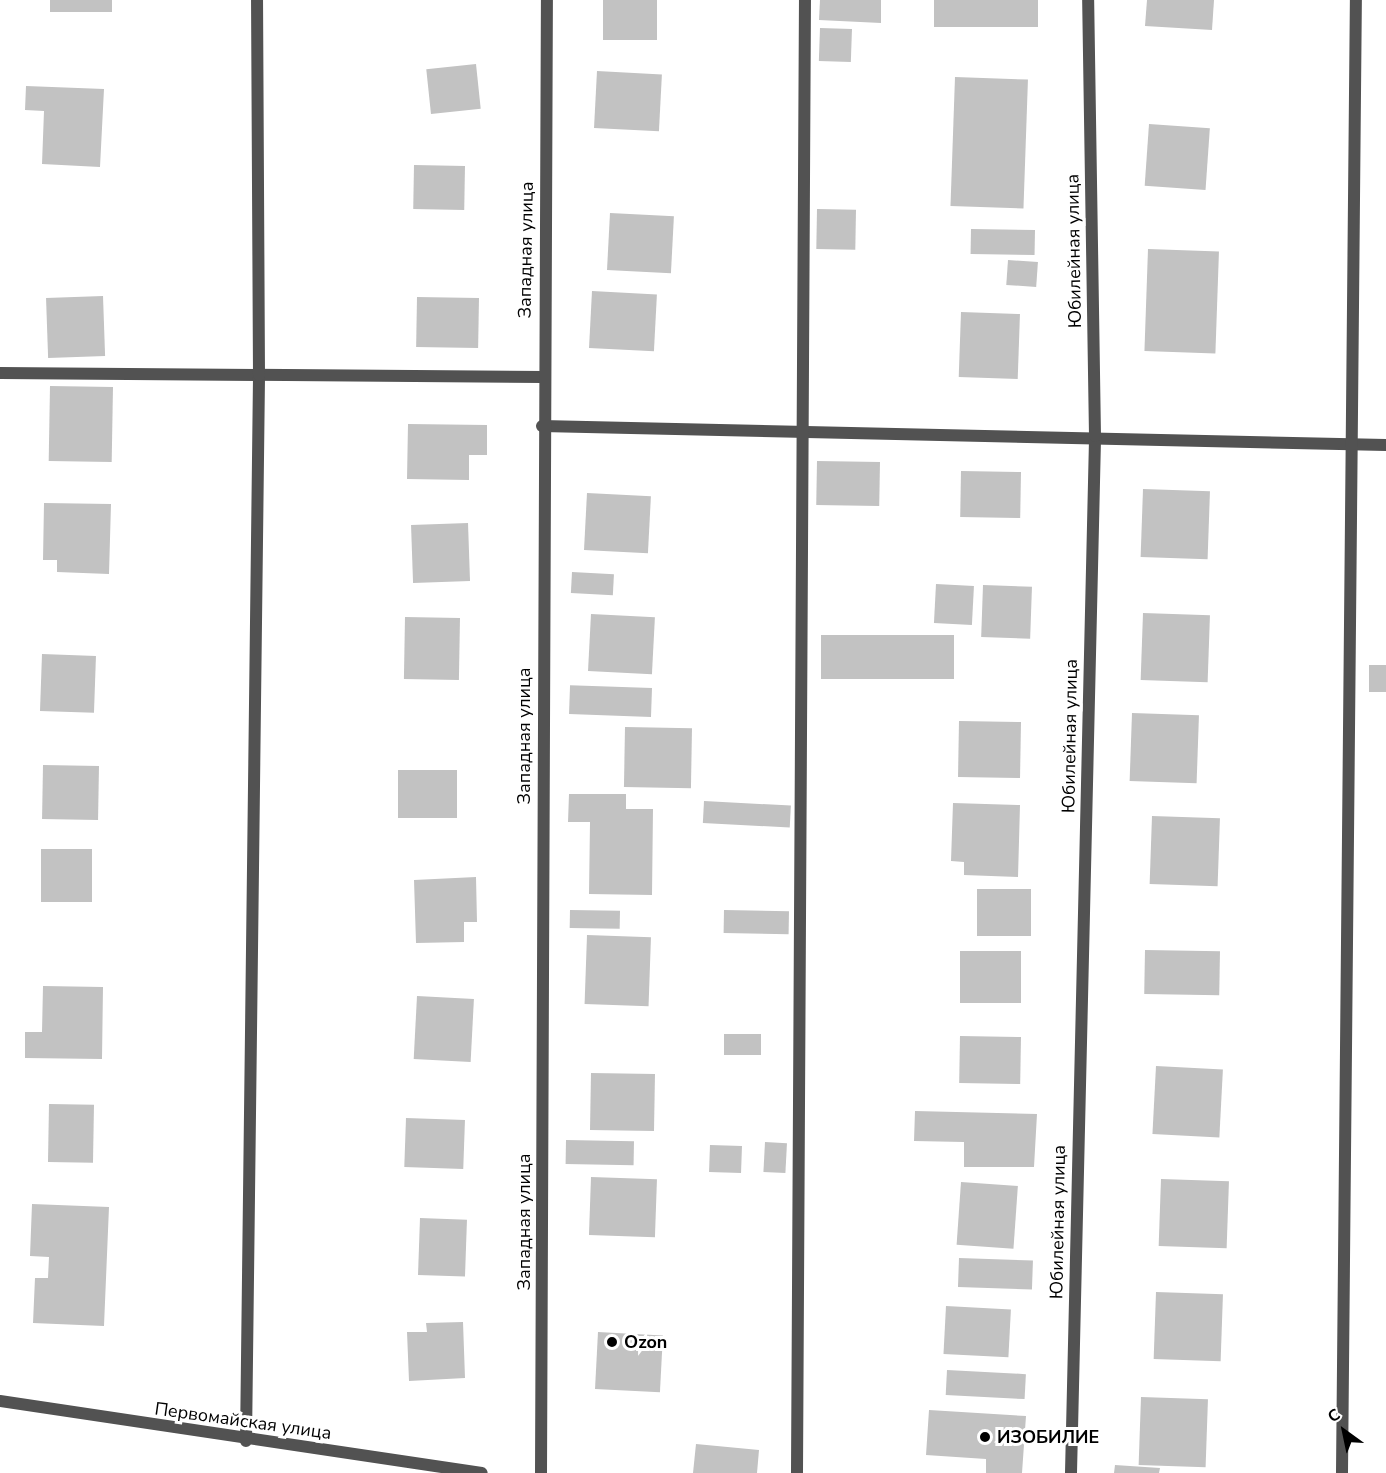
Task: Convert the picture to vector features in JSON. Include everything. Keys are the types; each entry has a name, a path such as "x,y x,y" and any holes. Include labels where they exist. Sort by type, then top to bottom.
{"street":[{"path":"246,1441 259,375 257,0"},
{"name":"Западная улица","path":"542,1473 542,426 547,0"},
{"path":"797,1473 805,0"},
{"name":"Юбилейная улица","path":"1071,1473 1095,436 1088,0"},
{"path":"1342,1473 1356,0"},
{"path":"0,373 543,377"},
{"path":"542,426 1095,436 1386,445"},
{"name":"Первомайская улица","path":"0,1401 246,1441 482,1473"}],"building":[{"path":"50,0 112,0 112,12 50,12"},
{"path":"603,0 657,0 657,40 603,40"},
{"path":"820,0 881,0 881,23 819,20"},
{"path":"934,0 1038,0 1038,27 934,27"},
{"path":"1147,0 1214,0 1212,30 1145,26"},
{"path":"820,28 852,29 851,62 819,61"},
{"path":"476,64 481,109 431,114 426,69"},
{"path":"597,71 662,74 659,131 594,128"},
{"path":"955,77 1028,80 1023,208 950,206"},
{"path":"26,86 104,89 100,167 42,164 44,111 25,110"},
{"path":"1149,124 1210,128 1206,190 1145,186"},
{"path":"414,165 465,166 464,210 413,209"},
{"path":"817,209 856,210 855,250 816,249"},
{"path":"610,213 674,216 671,273 607,270"},
{"path":"971,229 1035,230 1035,255 971,254"},
{"path":"1148,249 1219,251 1215,353 1144,351"},
{"path":"1008,260 1038,262 1036,287 1006,285"},
{"path":"592,291 657,294 654,351 589,348"},
{"path":"103,296 105,356 48,358 46,298"},
{"path":"417,297 479,298 478,348 416,347"},
{"path":"961,312 1020,314 1018,379 959,377"},
{"path":"50,386 113,387 112,462 49,461"},
{"path":"408,424 487,425 487,455 469,455 469,480 407,479"},
{"path":"817,461 880,462 879,506 816,505"},
{"path":"961,471 1021,472 1020,518 960,517"},
{"path":"1143,489 1210,491 1208,559 1141,557"},
{"path":"587,493 651,496 648,553 584,550"},
{"path":"44,503 111,504 109,574 57,572 57,560 43,560"},
{"path":"468,523 470,581 413,583 411,525"},
{"path":"572,572 614,574 613,595 571,593"},
{"path":"936,584 974,586 972,625 934,623"},
{"path":"983,585 1032,587 1030,639 981,637"},
{"path":"1143,613 1210,615 1208,682 1141,680"},
{"path":"591,614 655,617 652,674 588,671"},
{"path":"405,617 460,618 459,680 404,679"},
{"path":"821,635 954,635 954,679 821,679"},
{"path":"42,654 96,656 94,713 40,711"},
{"path":"1369,665 1386,665 1386,692 1369,692"},
{"path":"570,685 652,688 651,717 569,714"},
{"path":"1132,713 1199,715 1197,783 1130,781"},
{"path":"959,721 1021,722 1020,778 958,777"},
{"path":"625,727 692,728 691,788 624,787"},
{"path":"43,765 99,766 98,820 42,819"},
{"path":"398,770 457,770 457,818 398,818"},
{"path":"569,794 626,794 626,809 653,809 652,895 589,894 590,822 568,822"},
{"path":"704,801 791,806 790,828 703,823"},
{"path":"953,803 1020,805 1018,877 964,875 964,862 951,861"},
{"path":"1152,816 1220,818 1218,886 1150,884"},
{"path":"41,849 92,849 92,902 41,902"},
{"path":"476,877 477,922 464,922 464,942 416,943 414,880"},
{"path":"977,889 1031,889 1031,936 977,936"},
{"path":"570,910 620,911 620,929 570,928"},
{"path":"724,910 789,911 789,934 724,933"},
{"path":"587,935 651,937 649,1006 585,1004"},
{"path":"1145,950 1220,951 1219,995 1144,994"},
{"path":"960,951 1021,951 1021,1003 960,1003"},
{"path":"43,986 103,987 102,1059 25,1058 25,1032 42,1032"},
{"path":"417,996 474,999 471,1062 414,1059"},
{"path":"724,1034 761,1034 761,1055 724,1055"},
{"path":"960,1036 1021,1037 1020,1084 959,1083"},
{"path":"1156,1066 1223,1070 1219,1137 1152,1134"},
{"path":"591,1073 655,1074 654,1131 590,1130"},
{"path":"49,1104 94,1105 93,1163 48,1162"},
{"path":"915,1111 1037,1114 1034,1167 964,1167 964,1142 914,1141"},
{"path":"406,1118 465,1120 463,1169 404,1167"},
{"path":"566,1140 634,1141 634,1165 566,1164"},
{"path":"765,1142 787,1143 785,1173 763,1172"},
{"path":"710,1145 742,1146 741,1173 709,1172"},
{"path":"591,1177 657,1179 655,1237 589,1235"},
{"path":"1161,1179 1229,1181 1227,1248 1159,1246"},
{"path":"961,1182 1018,1186 1013,1249 957,1245"},
{"path":"32,1204 109,1207 104,1326 33,1323 35,1278 48,1278 49,1257 30,1256"},
{"path":"420,1218 467,1220 465,1277 418,1275"},
{"path":"959,1258 1033,1261 1032,1290 958,1287"},
{"path":"1156,1292 1223,1294 1221,1361 1154,1359"},
{"path":"946,1306 1011,1309 1008,1357 943,1354"},
{"path":"463,1322 465,1378 409,1381 407,1332 427,1332 426,1323"},
{"path":"598,1332 663,1335 660,1392 595,1389"},
{"path":"947,1370 1026,1374 1025,1399 946,1395"},
{"path":"1141,1397 1208,1399 1206,1467 1139,1465"},
{"path":"929,1410 1026,1416 1022,1473 986,1473 986,1459 926,1455"},
{"path":"696,1444 759,1450 757,1473 693,1473"},
{"path":"1115,1465 1160,1468 1159,1473 1114,1473"}],"place":[{"name":"Ozon","path":"612,1342"},
{"name":"ИЗОБИЛИЕ","path":"985,1437"}]}
